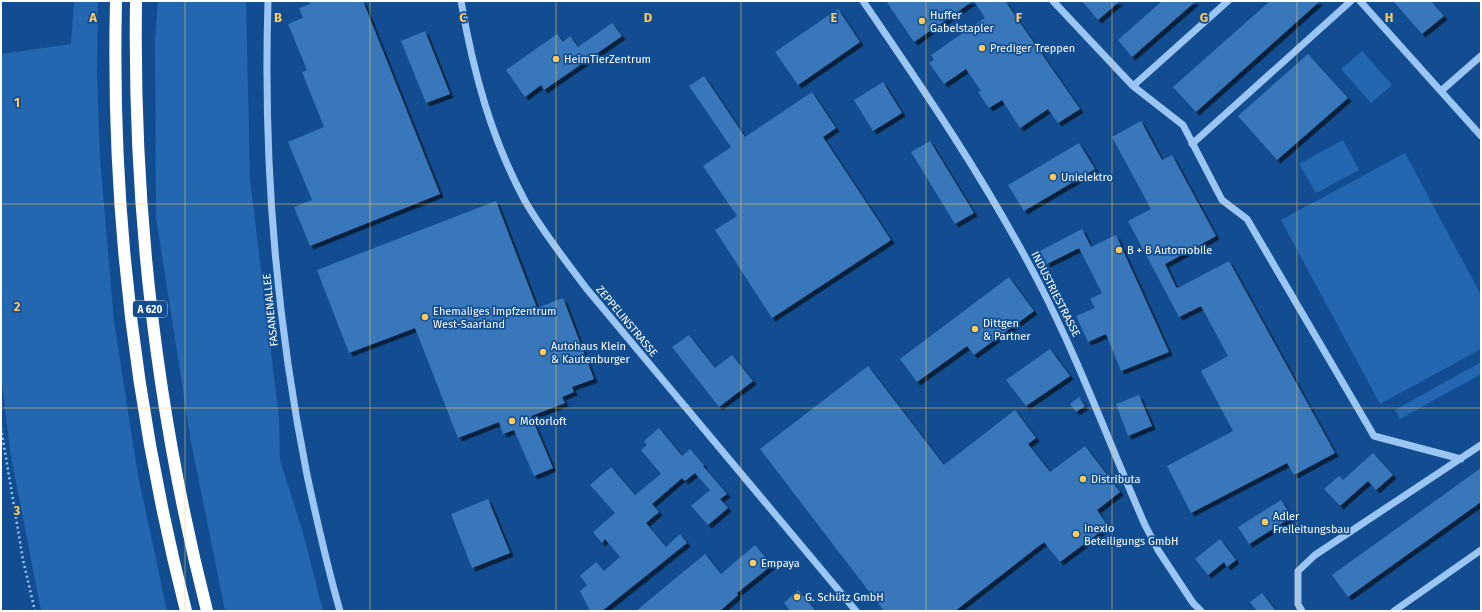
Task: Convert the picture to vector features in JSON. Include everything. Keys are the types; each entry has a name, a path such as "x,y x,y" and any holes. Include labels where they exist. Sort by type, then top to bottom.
{"highway":[{"name":"A 620","path":"116,1 115,113 120,204 129,311 149,447 164,523 186,611"},
{"name":"A 620","path":"136,1 136,106 140,202 150,309 170,444 183,514 207,611"}],"street":[{"name":"FASANENALLEE","path":"268,1 267,128 278,292 285,353 317,523 340,611"},
{"name":"ZEPPELINSTRASSE","path":"461,1 468,45 503,157 525,201 550,240 586,288 856,611"},
{"name":"INDUSTRIESTRASSE","path":"863,1 950,128 1008,224 1064,333 1145,525 1158,550 1193,603 1201,611"},
{"path":"1053,1 1133,86 1183,124 1222,200 1247,219 1374,436 1461,459"},
{"path":"1133,86 1228,1"},
{"path":"1192,144 1351,1"},
{"path":"1360,1 1481,136"},
{"path":"1440,91 1481,56"},
{"path":"1302,611 1298,604 1298,571 1315,555 1481,445"},
{"path":"1394,611 1481,550"},
{"path":"1190,611 1193,603"}],"path":[{"path":"1,428 23,560 35,611"}],"shaded area":[{"path":"74,1 98,1 97,72 100,158 114,322 138,475 167,611 41,611 10,451 1,375 1,54 71,44"},
{"path":"158,1 246,1 250,179 279,418 280,460 303,533 323,611 225,611 191,442 156,217 155,39"},
{"path":"1362,51 1392,85 1371,103 1341,69"},
{"path":"1343,140 1359,170 1316,193 1299,164"},
{"path":"1405,153 1481,295 1481,349 1380,404 1281,220"},
{"path":"1481,362 1481,374 1400,419 1395,410"}],"building":[{"path":"309,1 363,1 440,194 310,246 294,207 312,200 288,142 324,127 302,72 307,70 288,24 303,18 299,8 310,4"},
{"name":"Huffer Gabelstapler","path":"886,1 973,1 914,42"},
{"path":"974,1 1005,1 1080,109 1058,123 1048,109 1020,128 1002,100 989,108 978,92 981,91 966,69 944,84 929,63 934,60 931,55 985,18"},
{"path":"1082,1 1120,1 1098,20"},
{"path":"1162,1 1196,1 1132,57 1118,40"},
{"path":"1270,1 1320,1 1196,112 1173,87"},
{"path":"1393,1 1431,1 1444,16 1422,34"},
{"path":"838,9 860,42 798,85 775,52"},
{"name":"HeimTierZentrum","path":"612,23 622,36 544,90 541,85 525,97 506,70 557,34 563,42 570,36 578,47"},
{"path":"425,31 450,94 426,103 401,41"},
{"path":"1308,54 1348,98 1277,160 1238,116"},
{"path":"704,76 745,137 812,92 836,128 823,137 891,240 772,318 715,230 737,216 703,166 731,147 689,86"},
{"path":"883,82 902,113 873,131 854,100"},
{"path":"1141,121 1162,160 1172,155 1216,236 1165,264 1176,287 1178,288 1229,261 1335,453 1294,475 1287,463 1191,513 1167,466 1233,431 1201,371 1228,356 1201,306 1179,317 1128,221 1151,209 1112,137"},
{"path":"930,141 974,213 955,224 911,152"},
{"name":"Unielektro","path":"1079,143 1095,169 1024,211 1008,185"},
{"name":"Ehemaliges Impfzentrum West-Saarland","path":"496,201 537,308 563,298 594,379 572,387 574,392 562,397 565,403 531,416 553,468 534,476 514,430 503,434 499,422 458,438 415,328 349,353 317,270"},
{"path":"1082,229 1091,247 1116,235 1169,352 1121,371 1106,334 1088,342 1076,316 1095,308 1090,299 1102,293 1079,248 1047,264 1040,251"},
{"name":"Dittgen & Partner","path":"1009,277 1034,311 974,355 967,346 917,382 900,359"},
{"path":"689,335 715,368 732,355 753,381 719,407 672,347"},
{"path":"1050,349 1070,376 1026,406 1006,380"},
{"path":"868,366 944,465 1015,410 1036,438 1028,444 1050,472 1085,446 1120,492 1097,510 1108,526 1060,562 1044,542 955,611 884,611 760,449"},
{"path":"1139,395 1152,426 1128,436 1116,404"},
{"path":"1079,397 1085,406 1076,412 1070,404"},
{"path":"659,428 682,456 690,449 704,465 703,466 727,494 720,499 728,508 708,525 691,506 710,490 695,473 685,481 682,478 652,504 659,512 646,523 666,547 680,534 687,543 602,611 590,611 580,591 587,585 580,576 596,562 604,571 620,557 605,539 602,543 593,532 615,513 590,485 611,467 635,495 661,474 641,450 647,445 644,441"},
{"path":"1373,453 1393,475 1376,490 1368,481 1340,506 1324,489 1339,476 1343,480"},
{"path":"1481,468 1481,502 1348,597 1332,575"},
{"path":"488,499 510,553 472,568 451,514"},
{"name":"Adler Freileitungsbau","path":"1281,500 1292,517 1249,544 1238,527"},
{"path":"1220,539 1236,560 1227,567 1224,562 1208,575 1195,559"},
{"path":"755,545 772,565 737,593 738,595 720,611 636,611 705,554 721,574"},
{"name":"G. Schütz GmbH","path":"798,590 816,611 790,611 784,603"},
{"path":"1262,593 1276,611 1257,611 1250,602"}],"place":[{"name":"Huffer Gabelstapler","path":"922,21"},
{"name":"Prediger Treppen","path":"982,48"},
{"name":"HeimTierZentrum","path":"556,59"},
{"name":"Unielektro","path":"1053,177"},
{"name":"B + B Automobile","path":"1119,250"},
{"name":"Ehemaliges Impfzentrum West-Saarland","path":"425,317"},
{"name":"Dittgen & Partner","path":"975,329"},
{"name":"Autohaus Klein & Kautenburger","path":"543,352"},
{"name":"Motorloft","path":"512,421"},
{"name":"Distributa","path":"1083,479"},
{"name":"Adler Freileitungsbau","path":"1265,522"},
{"name":"inexio Beteiligungs GmbH","path":"1076,534"},
{"name":"Empaya","path":"753,563"},
{"name":"G. Schütz GmbH","path":"797,597"}]}
